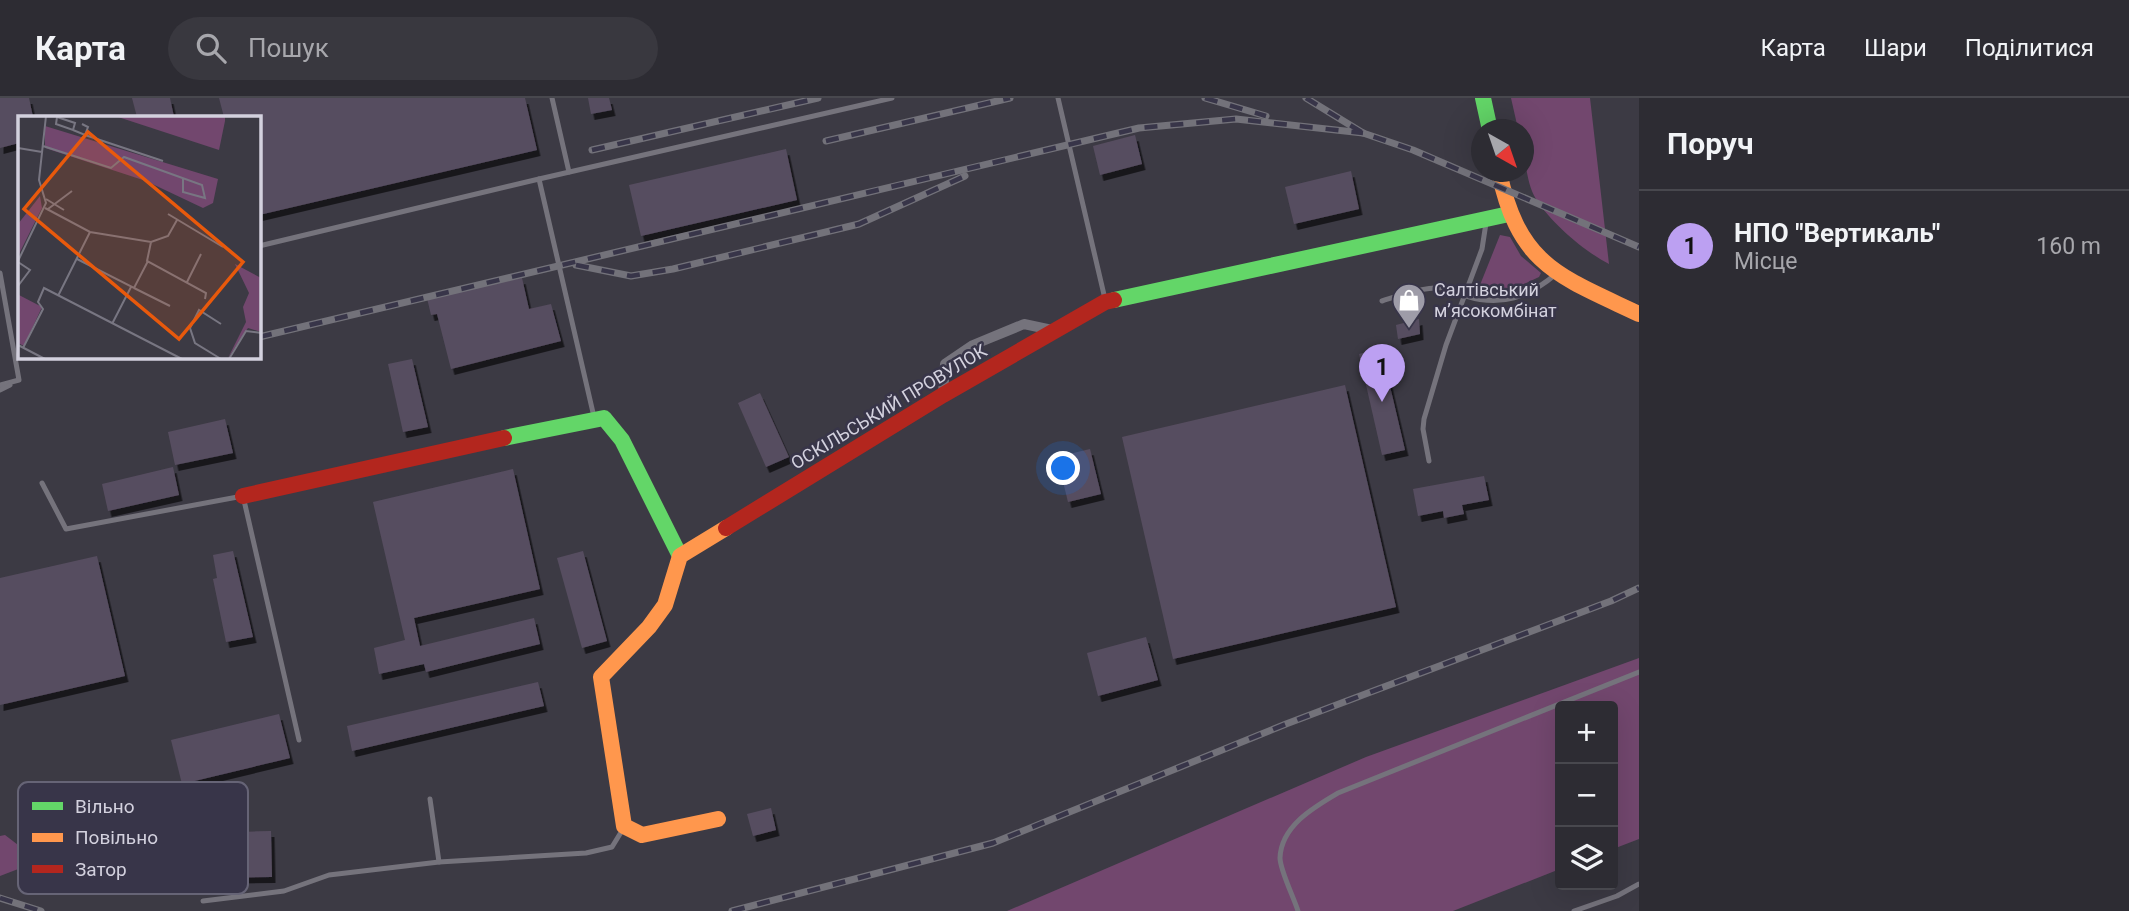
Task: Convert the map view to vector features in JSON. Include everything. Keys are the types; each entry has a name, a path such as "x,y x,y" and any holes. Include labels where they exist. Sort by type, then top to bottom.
{"street":[{"path":"1483,98 1488,119"},
{"path":"1501,182 1508,214 1528,249 1556,274 1639,314"},
{"name":"ОСКІЛЬСЬКИЙ ПРОВУЛОК","path":"680,556 943,395 1052,330 1105,302 1508,214"},
{"path":"943,395 945,364 973,345 1024,324 1052,330"},
{"path":"243,496 604,418 622,440 680,556 670,596 648,627 618,655 601,677 624,826 642,835 718,819"}],"lane":[{"path":"552,98 569,172"},
{"path":"261,246 892,98"},
{"path":"1058,98 1105,302"},
{"path":"539,179 595,420"},
{"path":"1430,461 1423,429 1424,419 1482,249 1486,219"},
{"path":"0,273 19,380 0,388"},
{"path":"1381,301 1448,288 1464,296 1496,303 1518,298 1542,286 1556,274"},
{"path":"42,483 66,529 243,496 299,740"},
{"path":"1298,911 1280,858 1289,831 1310,808 1350,788 1639,671"},
{"path":"429,799 439,862"},
{"path":"202,901 284,891 329,875 439,862 586,853 611,847 624,826"},
{"path":"1574,911 1617,896 1639,884"}],"shaded area":[{"path":"1511,98 1590,98 1609,264 1569,236 1536,199 1529,182 1534,182 1534,119 1516,119"},
{"path":"1500,235 1510,237 1521,256 1541,273 1539,277 1515,288 1482,289 1480,285"},
{"path":"1639,658 1639,839 1618,847 1618,701 1555,701 1555,871 1453,911 1007,911 1366,757"},
{"path":"5,835 18,845 18,869 0,876 0,836"}],"building":[{"path":"0,98 29,98 33,116 18,116 18,143 0,148"},
{"path":"132,98 170,98 174,116 137,116"},
{"path":"219,98 525,98 537,150 261,215 261,116 224,116"},
{"path":"588,98 609,98 612,110 591,114"},
{"path":"1135,135 1142,164 1100,175 1093,146"},
{"path":"786,149 797,200 641,236 629,185"},
{"path":"1351,171 1359,209 1294,224 1285,187"},
{"path":"522,278 529,309 551,304 561,341 451,369 437,314 431,315 427,298"},
{"path":"1419,319 1420,334 1398,339 1396,325"},
{"path":"1381,348 1405,450 1382,455 1359,354"},
{"path":"412,359 428,427 403,432 388,364"},
{"path":"1345,385 1396,607 1173,659 1122,437"},
{"path":"760,393 789,457 766,467 738,403"},
{"path":"225,419 233,453 175,465 168,432"},
{"path":"1090,449 1101,494 1068,502 1057,457"},
{"path":"173,467 179,495 108,511 102,484"},
{"path":"513,469 540,589 414,618 420,646 534,618 540,644 426,672 424,664 379,674 374,648 405,640 373,502"},
{"path":"1484,476 1489,500 1462,505 1464,514 1444,518 1443,511 1418,516 1413,489"},
{"path":"233,551 253,637 226,642 213,579 217,578 213,555"},
{"path":"583,551 607,641 582,648 557,558"},
{"path":"97,556 125,676 0,705 0,578"},
{"path":"1146,637 1158,680 1098,696 1087,653"},
{"path":"538,682 544,706 352,751 347,726"},
{"path":"279,714 290,758 182,782 171,740"},
{"path":"771,808 776,830 753,836 747,814"},
{"path":"271,831 272,877 248,877 248,832"}],"railway":[{"path":"592,150 818,98"},
{"path":"826,141 1010,98"},
{"path":"1205,98 1266,116"},
{"path":"1306,98 1363,133 1413,150 1639,247"},
{"path":"261,337 1139,128 1236,119 1363,133"},
{"path":"576,265 631,276 673,269 859,224 965,176"},
{"path":"732,911 993,843 1286,724 1639,588"},
{"path":"0,898 41,911"}],"traffic: fast":[{"path":"1483,98 1488,119"},
{"path":"1114,300 1509,214"},
{"path":"504,438 604,418 622,440 680,556"}],"traffic: slow":[{"path":"1502,182 1507,204 1518,228 1546,264 1586,289 1639,314"},
{"path":"718,819 642,835 624,826 601,677 649,627 665,605 680,556 726,528"}],"traffic: jam":[{"path":"726,528 943,395 1105,302 1114,300"},
{"path":"243,496 504,438"}],"place":[{"name":"Салтівський мʼясокомбінат","path":"1409,330"},
{"name":"НПО \"Вертикаль\"","path":"1382,402"}]}
